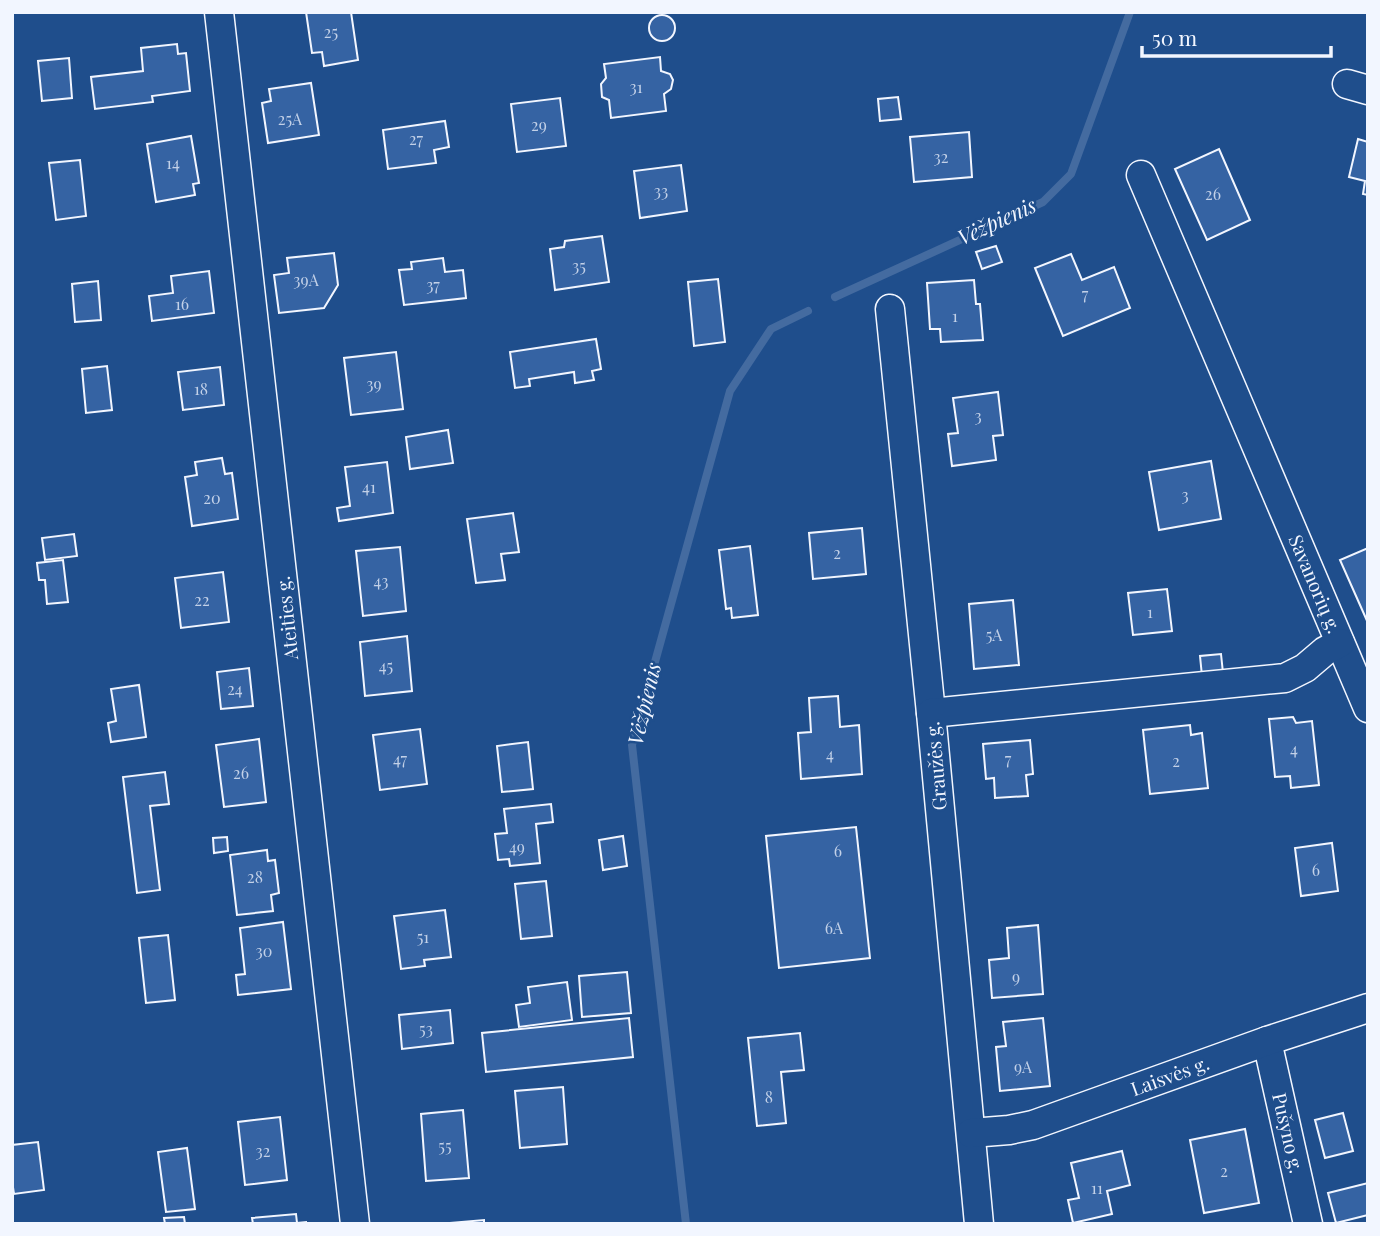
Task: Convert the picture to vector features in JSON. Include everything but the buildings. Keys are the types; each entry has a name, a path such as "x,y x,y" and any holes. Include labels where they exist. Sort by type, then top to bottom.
{"street":[{"name":"Ateities g.","path":"219,12 355,1224"},
{"name":"Savanorių g.","path":"931,713 1285,678 1305,668 1340,643 1141,176"},
{"name":"Graužės g.","path":"890,309 979,1224"},
{"path":"1340,643 1368,708"},
{"name":"Laisvės g.","path":"971,1133 1033,1125 1267,1041 1368,1008"},
{"name":"Pušyno g.","path":"1267,1041 1308,1224"}],"waterway":[{"name":"Vėžpienis","path":"835,297 1043,202 1071,174 1130,12"},
{"name":"Vėžpienis","path":"686,1224 632,745 730,391 771,329 808,311"}]}
